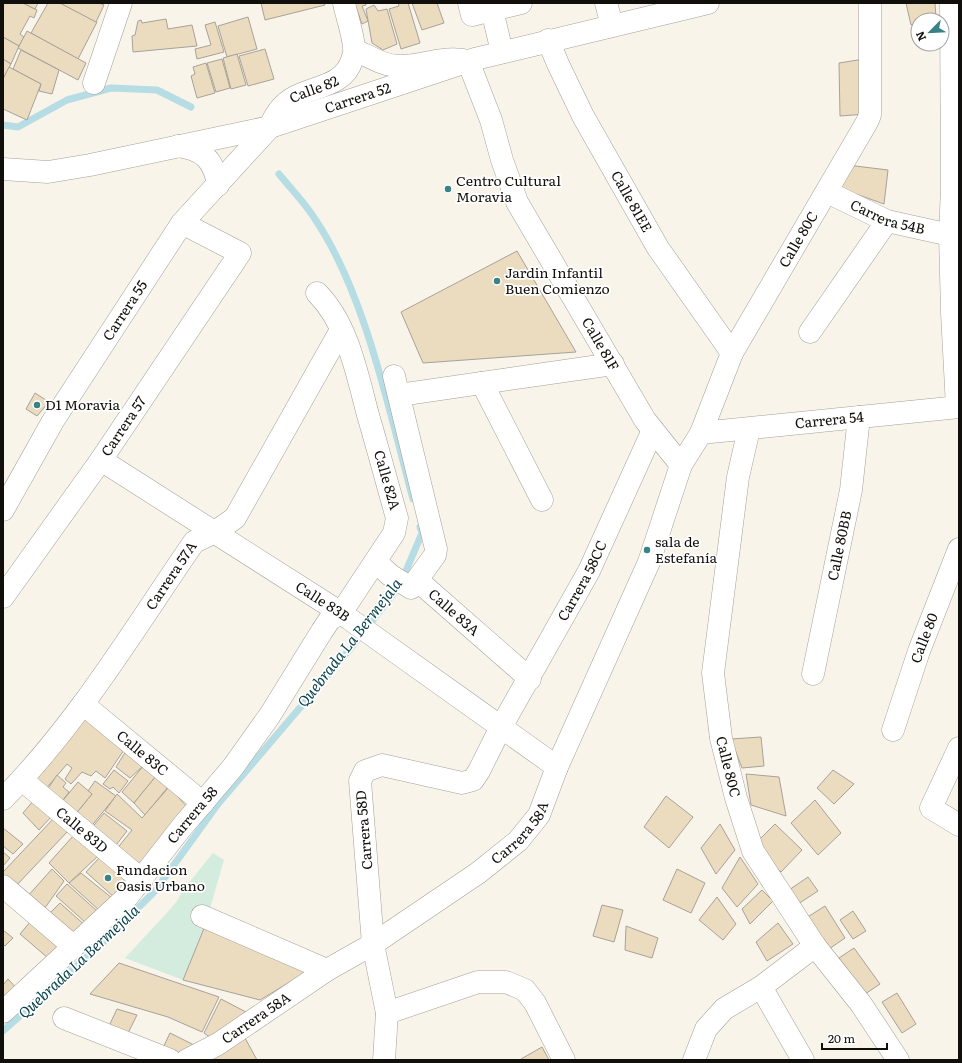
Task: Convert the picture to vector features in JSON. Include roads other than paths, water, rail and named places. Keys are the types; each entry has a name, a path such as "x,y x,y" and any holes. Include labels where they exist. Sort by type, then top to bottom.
{"street":[{"path":"94,83 121,3"},
{"path":"344,3 355,50 383,63 400,67 451,58 468,61"},
{"path":"469,3 472,15 521,3"},
{"path":"606,3 612,25"},
{"name":"Carrera 52","path":"3,169 48,172 270,127 468,61 548,40 708,3"},
{"name":"Calle 80C","path":"681,465 701,433 732,354 827,192 870,115 870,3"},
{"path":"951,3 956,188 950,235 952,313 958,407"},
{"path":"492,10 502,52"},
{"name":"Calle 81EE","path":"548,40 583,116 658,248 732,354"},
{"name":"Calle 82","path":"270,127 275,115 281,107 295,97 339,79 346,73 355,50"},
{"name":"Calle 81F","path":"468,61 491,120 502,160 517,202 653,430 681,465"},
{"name":"Carrera 55","path":"3,510 53,421 182,223 270,127"},
{"path":"178,146 190,147 206,157 216,172 218,185"},
{"name":"Carrera 54B","path":"827,192 887,221 950,235"},
{"path":"810,332 887,221"},
{"name":"Carrera 57","path":"3,597 102,460 240,254 182,223"},
{"name":"Calle 82A","path":"309,651 330,619 341,613 376,562 394,533 397,518 353,361 341,330 328,304 317,293"},
{"name":"Carrera 57A","path":"3,799 22,780 83,704 194,542 215,532 236,518 341,330"},
{"path":"407,581 435,555 436,549 396,385 482,383 613,364"},
{"path":"482,383 542,500"},
{"name":"Carrera 54","path":"701,433 958,407"},
{"name":"Calle 80BB","path":"813,674 851,490 859,417"},
{"name":"Calle 80C","path":"749,429 738,477 713,673 721,738 736,798 753,851 815,946 861,1004 898,1060"},
{"name":"Carrera 58CC","path":"501,727 530,679 590,571 653,430"},
{"name":"Calle 83B","path":"102,460 341,613 557,767"},
{"name":"Carrera 58A","path":"187,1060 218,1044 326,970 373,944 478,873 518,841 539,815 557,767 649,562 681,465"},
{"name":"Calle 80","path":"893,730 919,651 959,549"},
{"name":"Calle 83A","path":"376,562 407,581 530,679"},
{"name":"Carrera 58","path":"3,1012 128,896 142,880 233,767 270,715 309,651"},
{"name":"Calle 83C","path":"83,704 203,803"},
{"name":"Carrera 58D","path":"384,1060 386,1013 373,944 360,781 365,771 382,766 462,783 473,780 501,727"},
{"path":"959,748 931,808 959,824"},
{"name":"Calle 83D","path":"22,780 142,880"},
{"path":"3,886 73,946"},
{"path":"202,916 326,970"},
{"path":"694,1060 706,1029 724,1010 761,987 815,946"},
{"path":"386,1013 478,982 506,982 525,990 535,1003 564,1060"},
{"path":"761,987 803,1060"},
{"path":"64,1018 170,1060"}],"waterway":[{"name":"Quebrada La Bermejala","path":"3,125 18,127 67,100 111,88 157,90 191,107"},
{"name":"Quebrada La Bermejala","path":"279,174 315,219 333,249 348,282 374,354 413,499"},
{"name":"Quebrada La Bermejala","path":"3,1031 107,939 155,891 218,804 350,649 400,585 422,533 420,527"}],"place":[{"name":"Centro Cultural Moravia","path":"448,189"},
{"name":"Jardin Infantil Buen Comienzo","path":"497,281"},
{"name":"D1 Moravia","path":"37,405"},
{"name":"sala de Estefanía","path":"647,550"},
{"name":"Fundacion Oasis Urbano","path":"108,878"}]}
